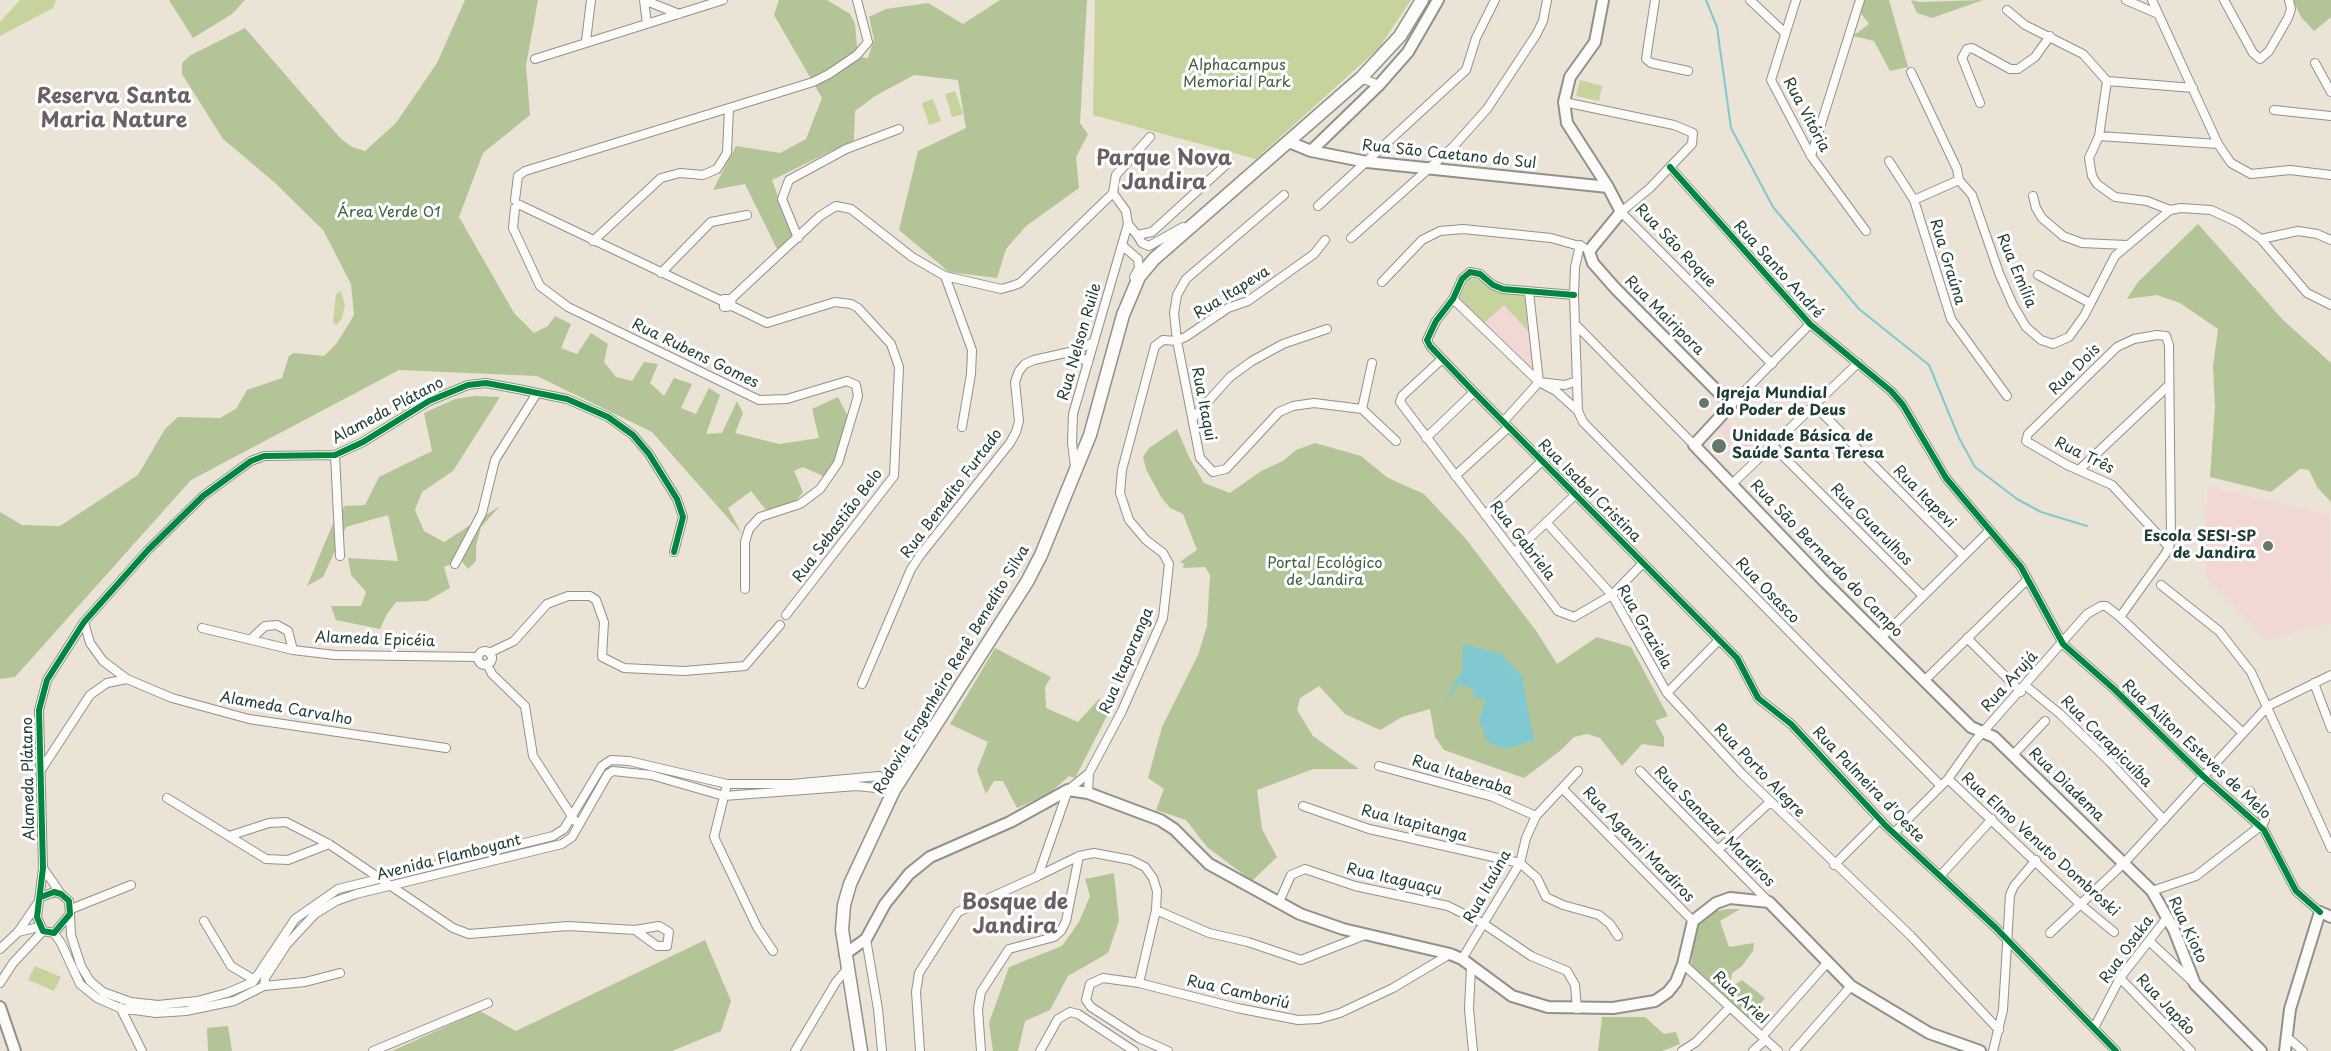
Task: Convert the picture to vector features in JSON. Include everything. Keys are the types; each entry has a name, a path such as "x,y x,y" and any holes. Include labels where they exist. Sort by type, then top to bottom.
{"main road":[{"name":"Rodovia Engenheiro Renê Benedito Silva","path":"861,1051 842,930 844,905 850,884 894,790 1027,582 1041,555 1097,414 1123,315 1139,277 1154,260 1361,78 1400,36 1422,0"}],"street":[{"path":"586,41 591,0"},
{"path":"647,24 644,0 681,14"},
{"path":"535,59 586,41 723,0"},
{"name":"Rua Rubens Gomes","path":"745,589 745,542 749,529 760,517 801,504 820,489 841,454 858,396 856,385 847,381 787,399 759,400 568,307 540,286 513,228 518,177 525,171 813,82 857,55 866,46 868,36 857,0"},
{"path":"1311,151 1379,85 1408,52 1438,0"},
{"path":"1318,206 1466,70 1476,38 1496,0"},
{"path":"1351,238 1471,128 1500,92 1536,35 1543,21 1547,0"},
{"path":"1578,411 1575,267 1585,248 1650,188 1692,144 1694,136 1691,130 1564,102 1570,76 1595,42 1603,0"},
{"path":"1655,0 1646,55 1652,63 1688,71"},
{"path":"1750,0 1785,33"},
{"name":"Rua Vitória","path":"1796,0 1771,80 1811,156 1866,231"},
{"path":"1811,156 1860,0"},
{"path":"2126,0 2158,14"},
{"path":"2152,0 2218,144 2231,163 2244,172 2290,170 2331,175"},
{"path":"2224,0 2256,57 2263,58 2290,13 2289,0"},
{"path":"2007,10 2018,21 2083,54 2106,81 2193,88"},
{"path":"1980,103 1962,58 1967,49 1972,48 2010,69 2018,69 2035,57 2050,36"},
{"path":"2314,63 2331,92"},
{"name":"Rua Emília","path":"1911,72 1957,170 1959,180 1972,195 1999,273 2013,304 2034,334 2047,343 2061,342 2076,330 2108,268 2126,245 2170,210"},
{"path":"1361,78 1379,85"},
{"path":"2106,81 2099,136 2089,158 2092,177 2103,190 2115,197 2146,201 2170,210 2197,208 2211,210 2238,222 2261,239 2307,292 2330,304"},
{"name":"Rua São Roque","path":"1564,102 1567,123 1608,187 1621,213 1772,364"},
{"path":"593,241 661,178 680,173 703,176 717,169 727,153 729,108"},
{"path":"2274,110 2331,116"},
{"path":"798,238 782,199 789,180 846,149 899,129"},
{"path":"2099,136 2218,144"},
{"path":"517,204 722,301 726,297 732,302 829,208 844,206 912,257 945,276 1001,289 1020,283 1113,193 1116,175 1150,137"},
{"name":"Rua São Caetano do Sul","path":"1289,142 1311,151 1367,162 1608,187"},
{"name":"Rua Graúna","path":"1889,161 1914,200 1951,319 2007,396"},
{"path":"1139,239 1152,232 1229,162"},
{"name":"Rua Santo André","path":"1670,167 1810,324 1891,391 1903,405 1946,478 2014,559 2063,644"},
{"path":"1914,200 1959,180"},
{"path":"1113,193 1126,211 1128,224 1139,239 1148,260 1139,277"},
{"name":"Rua Itaqui","path":"1284,195 1186,279 1177,296 1174,313 1176,341 1200,458 1213,472 1226,469 1266,424 1293,406 1314,403 1362,409"},
{"path":"2033,196 2042,218 2063,236 2082,243 2126,245"},
{"path":"1139,239 1149,246 1159,243 1210,210"},
{"path":"661,273 711,222 747,215"},
{"name":"Rua Nelson Ruile","path":"1076,469 1072,440 1074,414 1128,224"},
{"path":"1382,282 1422,240 1440,231 1463,229 1551,238 1585,248"},
{"path":"2261,239 2298,231 2317,234 2331,240"},
{"name":"Rua Itapeva","path":"1176,341 1228,308 1248,301 1278,281 1314,254 1325,240"},
{"path":"1123,246 1136,255 1140,263 1128,290 1123,315"},
{"name":"Rua Mairipora","path":"1585,248 1593,263 1615,288 1731,405"},
{"path":"1453,299 1462,279 1470,272 1480,274 1497,287 1574,295"},
{"path":"2038,275 2090,303"},
{"path":"945,276 972,350 972,374 962,427"},
{"path":"1455,476 1507,424 1539,382 1529,292"},
{"name":"Rua Isabel Cristina","path":"1453,299 1436,321 1427,340 1474,392 1719,640"},
{"name":"Rua Osasco","path":"1453,299 1539,382 1556,391 1578,411 1583,422 1941,786"},
{"name":"Rua Sebastião Belo","path":"732,302 767,322 835,302 851,304 858,308 891,344 899,367 894,476 786,615"},
{"name":"Rua São Bernardo do Campo","path":"1575,324 1822,579 1971,727 1983,732"},
{"path":"1694,446 1810,324"},
{"path":"1193,418 1230,377 1252,361 1283,344 1328,329"},
{"name":"Rua Dois","path":"2033,446 2026,441 2028,434 2117,347 2134,339 2164,335 2169,345 2168,386"},
{"name":"Rua Itaporanga","path":"1068,790 1089,773 1122,711 1163,618 1169,564 1164,552 1146,540 1129,520 1120,493 1122,471 1155,346 1163,340 1176,341"},
{"name":"Rua Benedito Furtado","path":"861,684 921,554 1016,432 1019,421 1015,382 1019,371 1025,364 1034,360 1074,351 1094,342"},
{"path":"1074,351 1088,363"},
{"name":"Rua Gabriela","path":"1442,359 1407,391 1400,402 1564,615 1574,617 1612,595 1643,563"},
{"path":"1372,363 1362,409 1396,441"},
{"path":"1732,484 1774,447 1858,363"},
{"path":"1539,382 1565,385 1577,381"},
{"name":"Alameda Plátano","path":"40,899 43,868 39,710 42,690 84,622 181,516 238,468 264,456 335,455 363,442 429,401 468,385 486,383 537,393 583,406 608,417 633,435 649,454 677,499 683,517 674,552"},
{"path":"2079,470 2168,386"},
{"path":"2168,386 2171,527 2169,547 2120,616 2243,733"},
{"path":"1426,438 1474,392"},
{"path":"455,564 482,513 495,460 537,393"},
{"name":"Rua Itapevi","path":"1815,406 1964,556"},
{"name":"Rua Três","path":"2033,446 2079,470 2103,479 2118,489 2169,547"},
{"name":"Rua Guarulhos","path":"1774,447 1923,596"},
{"path":"335,455 340,556"},
{"path":"1485,515 1542,461"},
{"path":"1514,553 1576,494"},
{"name":"Rua Graziela","path":"1546,522 1612,595 1667,693"},
{"path":"1882,638 1990,530"},
{"path":"1924,681 2027,580"},
{"path":"2161,585 2219,630 2252,672 2331,848"},
{"path":"487,664 480,663 478,657 482,651 489,652 514,641 547,604 568,596 590,596 597,600 604,622 602,657 624,668 684,671 745,666 780,625"},
{"name":"Rua Arujá","path":"1894,833 1948,779 1983,732 2094,608 2106,606 2120,616"},
{"path":"70,642 90,643 84,622"},
{"path":"251,639 265,626 277,625 288,631 293,650"},
{"name":"Alameda Epicéia","path":"202,628 293,650 335,655 478,657"},
{"name":"Rua Carapicuíba","path":"1967,638 2023,689 2060,714 2109,760 2164,820"},
{"path":"1667,693 1719,640"},
{"name":"Rua Palmeira d'Oeste","path":"1719,640 1737,658 1758,698 1791,724 1880,819 1941,875 2116,1051"},
{"name":"Alameda Carvalho","path":"90,643 96,653 112,669 127,679 201,707 249,719 446,748"},
{"name":"Rua Ailton Esteves de Melo","path":"2063,644 2114,689 2203,777 2268,835 2296,891 2320,912"},
{"path":"487,664 491,659 489,652"},
{"path":"487,664 492,674 525,706 533,756 579,827"},
{"path":"107,683 112,669"},
{"path":"2050,933 2125,862 2268,706 2331,675"},
{"path":"40,773 53,748 90,695 107,683 127,679"},
{"path":"2314,683 2331,728"},
{"name":"Rua Porto Alegre","path":"1667,693 1770,802 1911,936 1999,1030"},
{"path":"2013,755 2045,721"},
{"name":"Rua Diadema","path":"1983,732 1994,738 2013,755 2125,862"},
{"path":"39,746 53,748"},
{"name":"Avenida Flamboyant","path":"259,981 295,919 338,889 411,873 553,836 564,829 602,766 611,760 629,761 727,784 791,784 883,776 902,777"},
{"name":"Rua Itaberaba","path":"1379,766 1464,788 1536,816"},
{"name":"Avenida Flamboyant","path":"259,981 287,944 315,914 336,901 356,894 562,844 572,837 579,827 608,774 613,771 651,775 724,796 856,786 894,790"},
{"name":"Rua Itaúna","path":"1462,959 1520,863 1536,816 1578,771"},
{"name":"Rua Sanazar Mardiros","path":"1640,771 1769,902"},
{"name":"Rua Itaporanga","path":"1088,793 1089,773"},
{"name":"Rua Elmo Venuto Dombroski","path":"1948,779 2037,860 2080,904 2114,932"},
{"path":"727,784 714,837 753,919 773,951"},
{"name":"Rua Agavni Mardiros","path":"1563,789 1693,921"},
{"path":"1038,876 1068,790"},
{"path":"845,954 866,939 885,904 909,874 930,856 1010,822 1068,790 1088,793 1160,820 1174,830 1209,864 1317,921 1450,954 1462,959 1522,1001 1548,1007 1577,1009 1638,1006 1655,1001 1668,992 1683,964 1693,921 1705,910 1730,898 1769,902 1851,986 1929,1033 1980,1051"},
{"path":"2152,891 2196,876 2259,827 2265,820 2250,791"},
{"path":"167,798 266,859 288,860 329,844"},
{"path":"1718,850 1770,802"},
{"name":"Rua Itapitanga","path":"1303,806 1369,829 1520,863"},
{"path":"1834,865 1880,819"},
{"path":"1941,875 1992,819"},
{"path":"230,836 269,823 285,822 329,844 453,928 469,934 568,926 635,930"},
{"path":"920,1051 916,982 952,920 964,907 1079,856 1094,853 1113,855 1145,867 1154,878 1157,891 1156,910 1139,983"},
{"path":"981,1051 978,1009 981,992 1008,950 1054,937 1061,931 1066,921 1079,856"},
{"path":"1993,1051 1999,1030 2008,942 2010,895 2014,886 2037,860"},
{"name":"Rua Kioto","path":"2125,862 2152,891 2174,930 2195,984"},
{"path":"1520,863 1537,878 1546,897 1563,905 1599,915 1610,924 1618,936"},
{"path":"43,868 61,894 69,901 75,949 90,981 103,992 120,999 158,1005 197,1001 259,981 305,982 340,973"},
{"name":"Rua Itaguaçu","path":"1279,902 1291,875 1305,869 1355,886 1448,906 1484,924 1532,956 1568,971 1575,985 1577,1009"},
{"path":"411,873 413,882"},
{"path":"54,933 71,912 131,885"},
{"path":"0,949 18,932 40,899 48,893 61,894"},
{"path":"40,899 37,917 41,929"},
{"path":"1156,910 1209,933 1248,942 1301,960 1365,934"},
{"path":"2285,1051 2290,1009 2320,912 2331,916"},
{"name":"Rua Osaka","path":"2094,1028 2120,978 2166,919"},
{"path":"204,921 231,966 259,981"},
{"path":"0,983 41,929"},
{"path":"18,932 41,929 54,933 80,984 97,998 120,1008 156,1013 186,1011 234,1001 259,981"},
{"path":"866,939 878,1009 882,1051"},
{"path":"2149,941 2261,1051"},
{"name":"Rua Camboriú","path":"1168,1051 1139,1038 1098,1012 1086,1000 1086,993 1096,980 1103,978 1139,983 1247,1010 1298,1020 1319,1019 1340,1013 1393,988 1450,954"},
{"path":"1754,1051 1827,963"},
{"name":"Rua Ariel","path":"1683,964 1766,1036 1778,1051"},
{"path":"1471,967 1469,1009 1473,1051"},
{"path":"795,1051 836,982 848,968"},
{"name":"Rua Japão","path":"2120,978 2191,1051"},
{"path":"1794,1051 1851,986"},
{"path":"120,999 120,1008 142,1051"},
{"path":"373,1051 488,1003"},
{"path":"0,1007 15,1051"},
{"path":"1682,1051 1696,1042 1730,1007"},
{"path":"1040,1051 1058,1019 1070,1012 1078,1014 1134,1051"},
{"path":"2287,1036 2303,1051"}],"shaded area":[{"path":"1504,305 1528,331 1534,367 1532,370 1484,323"},
{"path":"1724,419 1758,454 1749,463 1716,428"},
{"name":"Escola SESI-SP de Jandira","path":"2207,486 2329,515 2331,624 2301,629 2267,641 2206,578"}],"green space":[{"path":"20,0 56,0 53,8 0,36 0,22"},
{"path":"169,0 245,0 232,14 193,38"},
{"name":"Área Verde 01","path":"465,0 538,0 526,65 530,115 483,153 459,217 514,313 534,333 548,326 555,316 571,324 561,348 577,354 591,333 608,344 604,362 616,377 632,381 644,362 658,364 650,383 664,396 674,378 692,384 681,408 696,414 709,388 720,395 706,434 722,433 737,401 743,413 735,433 779,444 819,438 812,409 838,397 853,427 844,461 825,477 803,467 794,471 803,492 795,502 766,510 751,491 728,508 742,534 652,432 537,376 399,370 191,480 15,677 0,679 0,512 22,525 60,526 138,475 165,429 178,417 220,418 236,409 247,390 282,378 289,356 294,353 324,356 337,343 354,315 351,284 323,230 273,181 223,139 182,74 182,63 191,55 245,28 341,139 352,147 365,151 396,123 437,63"},
{"path":"779,0 827,0 850,14 855,24 858,57 868,58 874,39 869,17 886,9 928,3 963,24 1000,0 1087,0 1080,123 1088,134 1076,157 1079,188 1026,226 1006,249 997,278 949,272 899,230 918,151 966,128 958,80 914,75 875,96 855,111 854,140 772,180 793,237 777,249 745,184 713,190 736,146 780,153 806,139 822,98 774,15"},
{"name":"Alphacampus Memorial Park","path":"1095,0 1411,0 1379,48 1256,159 1093,115"},
{"path":"1865,0 1889,0 1908,67 1890,71 1874,41 1853,36 1869,24 1860,12"},
{"path":"1911,0 1920,2 1983,0 1932,18 1917,13"},
{"path":"2293,0 2331,0 2331,17 2314,31 2301,17"},
{"path":"1580,80 1602,86 1599,101 1576,96"},
{"path":"955,91 963,114 952,117 945,94"},
{"path":"933,99 941,121 929,125 922,103"},
{"path":"2198,224 2283,320 2331,363 2331,502 2317,487 2309,470 2300,469 2271,492 2210,477 2215,406 2213,367 2218,329 2180,303 2157,295 2127,299 2138,282"},
{"path":"1469,278 1480,280 1494,291 1525,294 1528,331 1504,305 1484,323 1458,300"},
{"path":"341,291 345,305 342,319 336,325 333,322 336,294"},
{"path":"474,396 500,397 453,471 422,492 415,510 424,531 444,542 500,506 481,527 476,546 476,561 468,569 461,560 444,567 450,588 427,601 396,602 380,629 336,620 331,606 361,606 366,592 351,575 348,558 398,561 388,515 346,527 323,577 307,586 337,514 345,506 365,505 379,477 432,451 424,413 455,399"},
{"name":"Portal Ecológico de Jandira","path":"1177,429 1204,483 1230,493 1261,471 1283,461 1296,450 1315,443 1361,456 1388,478 1424,494 1466,539 1537,632 1557,664 1597,637 1631,647 1668,716 1655,721 1664,737 1664,747 1642,744 1622,766 1600,738 1587,734 1574,737 1560,751 1524,778 1444,750 1435,737 1430,709 1402,717 1380,730 1345,714 1319,686 1300,698 1297,710 1313,736 1359,769 1313,769 1257,790 1262,829 1277,857 1252,881 1207,847 1186,820 1156,810 1164,789 1148,778 1162,727 1198,655 1207,626 1210,575 1205,567 1183,568 1184,564 1180,562 1197,550 1183,514 1170,508 1161,497 1146,469 1143,457 1149,448"},
{"path":"995,648 1051,677 1045,687 1046,708 1078,722 1099,699 1112,706 1075,778 1069,776 1050,793 1017,808 1003,781 994,781 986,794 977,770 988,742 950,724"},
{"path":"1114,873 1119,921 1108,953 1068,976 1050,1010 1025,1021 1018,1051 993,1051 989,1023 1009,967 1062,946 1079,922 1090,896 1085,879"},
{"path":"1740,909 1720,921 1729,947 1754,943 1753,951 1742,966 1732,973 1730,988 1742,980 1765,998 1748,1019 1691,968 1694,926 1711,912"},
{"path":"705,940 731,1001 721,1031 672,1051 392,1051 480,1011 516,1031"},
{"path":"35,966 61,977 54,991 28,980"},
{"path":"1602,1017 1645,1017 1664,1034 1676,1032 1680,1044 1662,1051 1598,1051"},
{"path":"228,1026 232,1051 208,1051 207,1028"}],"water":[{"path":"1463,644 1501,654 1522,676 1534,741 1504,749 1487,741 1479,719 1486,700 1476,698 1472,688 1459,685 1444,703 1462,671"}],"waterway":[{"path":"1706,0 1717,27 1731,128 1773,207 1859,309 1929,365 1959,438 1975,467 2017,499 2041,512 2087,526"}],"cycle path":[{"path":"1670,167 1810,324 1891,391 1903,405 1946,478 2021,567 2063,644 2264,830 2296,891 2320,912"},
{"path":"1574,295 1503,289 1493,285 1480,274 1470,272 1462,279 1453,299 1436,321 1427,340 1474,392 1737,658 1758,698 1791,724 1886,826 1995,927 2116,1051"},
{"path":"41,897 54,892 61,894 69,901 70,914 54,933 43,931 37,917 43,868 39,710 47,680 84,622 148,550 203,496 251,461 264,456 335,455 363,442 429,401 468,385 486,383 567,399 608,417 633,435 649,454 677,499 683,517 674,552"}],"place":[{"name":"Igreja Mundial do Poder de Deus","path":"1704,403"},
{"name":"Unidade Básica de Saúde Santa Teresa","path":"1719,446"},
{"name":"Escola SESI-SP de Jandira","path":"2268,546"}],"district":[{"name":"Reserva Santa Maria Nature","path":"114,109"},
{"name":"Parque Nova Jandira","path":"1164,171"},
{"name":"Bosque de Jandira","path":"1015,915"}]}
